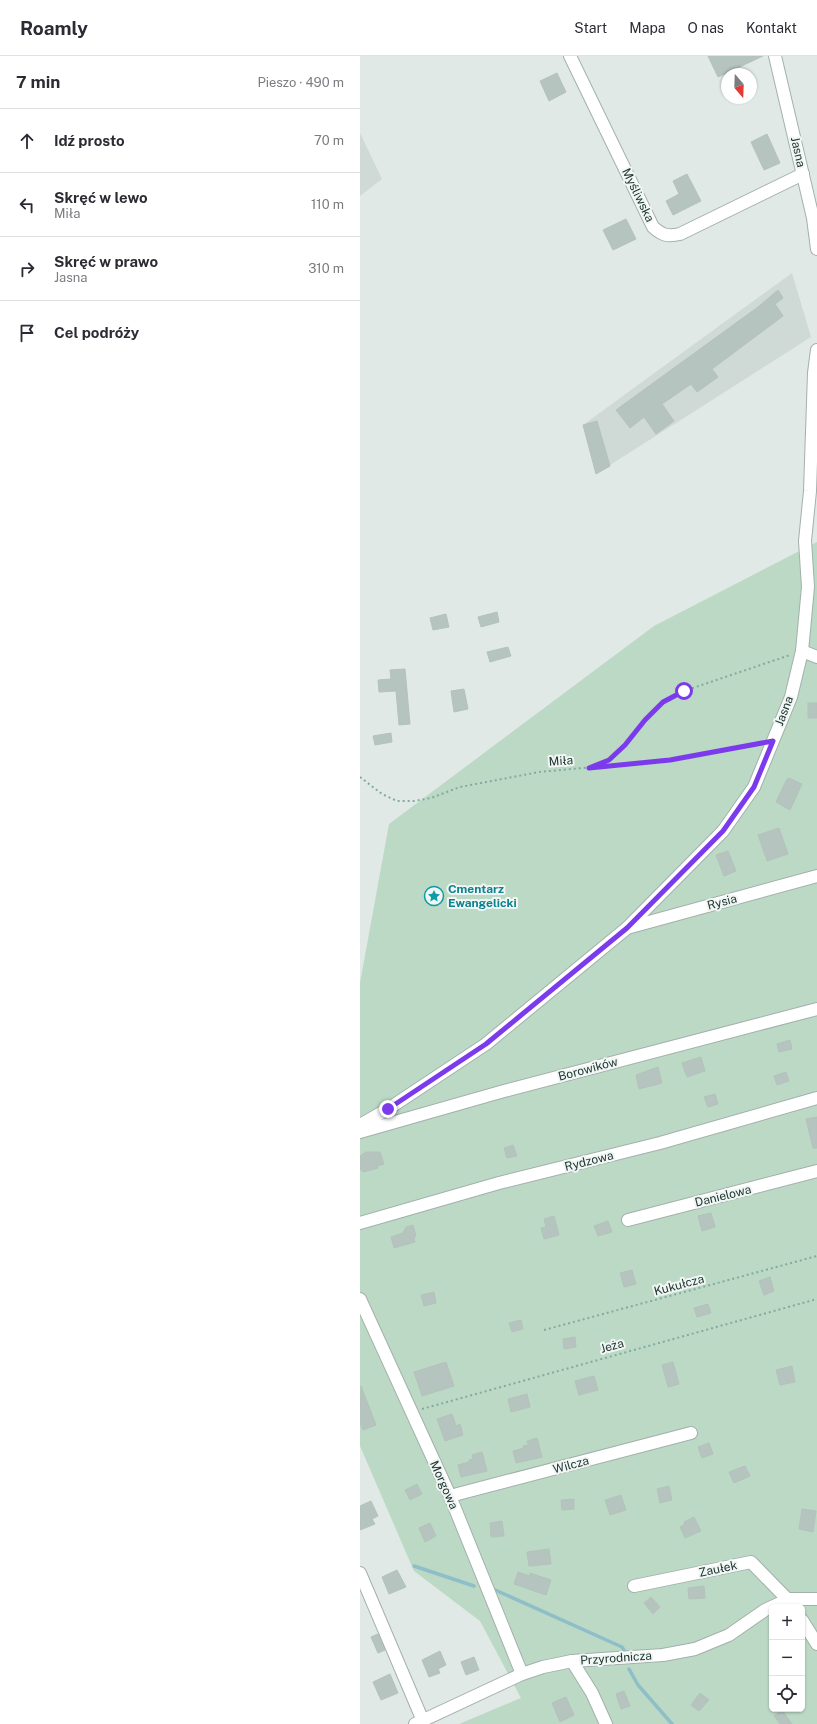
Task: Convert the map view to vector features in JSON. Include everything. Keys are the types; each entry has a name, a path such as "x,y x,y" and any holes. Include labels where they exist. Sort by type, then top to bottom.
{"street":[{"name":"Myśliwska","path":"570,56 653,226 660,234 669,236 680,234 803,174"},
{"name":"Jasna","path":"775,56 813,218 817,249"},
{"name":"Jasna","path":"360,1125 388,1109 486,1044 627,928 723,831 754,787 791,697 802,651 808,587 805,541 810,491 814,380 817,350"},
{"path":"802,651 817,657"},
{"name":"Rysia","path":"627,928 817,876"},
{"name":"Borowików","path":"360,1132 504,1091 817,1008"},
{"name":"Rydzowa","path":"360,1223 499,1183 660,1143 817,1098"},
{"name":"Danielowa","path":"628,1220 817,1171"},
{"name":"Morgowa","path":"360,1299 450,1496 522,1674"},
{"name":"Wilcza","path":"450,1496 691,1433"},
{"name":"Zaułek","path":"634,1586 751,1562 792,1603"},
{"path":"360,1573 419,1722"},
{"name":"Przyrodnicza","path":"419,1722 522,1674 572,1662 663,1655 695,1649 729,1635 765,1610 792,1603 817,1599"},
{"path":"805,1625 817,1644"},
{"path":"572,1662 592,1692 606,1724"}],"path":[{"path":"589,768 609,760 625,745 645,720 663,702 684,691 802,651"},
{"name":"Miła","path":"360,777 382,794 397,801 414,801 432,798 460,787 539,772 670,760 773,741"},
{"name":"Kukułcza","path":"544,1330 817,1256"},
{"name":"Jeża","path":"411,1412 817,1299"}],"shaded area":[{"path":"360,133 382,179 360,196"},
{"path":"792,273 811,337 596,474 583,425"}],"green space":[{"path":"817,542 817,1724 459,1724 521,1698 480,1621 414,1571 360,1446 360,983 389,824 654,626"}],"building":[{"path":"708,56 763,56 737,68 721,68 721,76 718,77"},
{"path":"557,73 566,92 549,101 540,81"},
{"path":"767,134 780,163 764,170 751,142"},
{"path":"687,174 701,201 673,215 666,201 679,194 673,181"},
{"path":"626,219 636,239 613,250 603,230"},
{"path":"778,290 783,298 775,304 783,316 712,369 718,377 697,392 691,384 662,404 674,421 656,434 644,417 630,428 616,410 758,307"},
{"path":"597,421 610,466 596,474 583,425"},
{"path":"497,612 499,622 481,627 478,617"},
{"path":"446,614 449,627 433,630 430,618"},
{"path":"508,647 511,656 490,662 487,652"},
{"path":"405,669 410,724 399,725 396,691 379,692 378,680 391,679 390,670"},
{"path":"464,689 468,709 454,712 451,691"},
{"path":"808,703 817,703 817,718 808,718"},
{"path":"391,733 392,742 375,745 373,736"},
{"path":"789,778 802,784 790,810 776,802 787,779"},
{"path":"779,828 788,854 767,861 758,835"},
{"path":"728,851 736,871 724,876 716,855"},
{"path":"790,1040 792,1049 779,1052 777,1044"},
{"path":"701,1057 705,1071 687,1077 682,1063"},
{"path":"658,1067 662,1083 639,1089 636,1075"},
{"path":"786,1072 789,1081 777,1085 774,1076"},
{"path":"715,1094 718,1104 708,1107 704,1097"},
{"path":"817,1117 817,1148 813,1148 806,1119"},
{"path":"513,1145 517,1156 507,1158 504,1148"},
{"path":"366,1152 380,1152 384,1164 377,1166 378,1168 363,1172 360,1169 360,1156"},
{"path":"711,1213 715,1227 702,1231 698,1216"},
{"path":"554,1216 559,1235 544,1239 541,1228 546,1227 544,1219"},
{"path":"608,1221 612,1232 598,1236 594,1226"},
{"path":"413,1225 416,1236 414,1237 415,1242 394,1248 391,1237 403,1233 406,1227"},
{"path":"632,1270 636,1284 624,1287 620,1273"},
{"path":"770,1277 774,1291 764,1295 759,1281"},
{"path":"434,1292 436,1303 424,1306 421,1295"},
{"path":"708,1304 711,1313 697,1317 694,1308"},
{"path":"521,1320 523,1329 512,1332 509,1323"},
{"path":"575,1337 576,1347 564,1349 563,1339"},
{"path":"446,1362 454,1386 422,1396 414,1372"},
{"path":"673,1362 679,1384 668,1387 662,1365"},
{"path":"792,1366 795,1382 780,1385 776,1370"},
{"path":"594,1376 598,1390 579,1395 575,1381"},
{"path":"361,1386 376,1425 363,1430 360,1423"},
{"path":"527,1394 530,1407 511,1412 508,1399"},
{"path":"452,1414 456,1426 460,1424 463,1435 445,1441 437,1419"},
{"path":"537,1438 542,1457 516,1463 513,1451 524,1448 523,1446 528,1445 527,1441"},
{"path":"709,1443 713,1454 702,1458 698,1447"},
{"path":"482,1452 487,1471 461,1477 458,1465 469,1462 469,1460 473,1459 472,1455"},
{"path":"745,1466 750,1476 734,1483 729,1472"},
{"path":"417,1484 422,1494 410,1500 405,1490"},
{"path":"669,1486 672,1500 660,1503 657,1489"},
{"path":"621,1495 626,1510 610,1515 605,1500"},
{"path":"574,1499 574,1509 562,1510 561,1500"},
{"path":"371,1501 378,1516 372,1519 375,1524 360,1530 360,1506"},
{"path":"802,1509 816,1511 813,1532 799,1529"},
{"path":"694,1517 701,1531 685,1538 680,1527 685,1524 684,1522"},
{"path":"502,1521 504,1536 491,1537 490,1523"},
{"path":"430,1523 436,1536 425,1542 419,1528"},
{"path":"549,1549 551,1564 529,1566 527,1552"},
{"path":"397,1570 406,1587 389,1594 382,1577"},
{"path":"518,1572 530,1576 530,1573 551,1580 546,1595 514,1584"},
{"path":"704,1586 705,1598 689,1599 688,1588"},
{"path":"651,1597 660,1607 653,1614 644,1603"},
{"path":"378,1634 385,1650 378,1653 371,1637"},
{"path":"440,1651 446,1665 438,1669 440,1673 429,1677 422,1660"},
{"path":"474,1657 479,1670 466,1675 461,1662"},
{"path":"390,1674 398,1693 381,1700 373,1682"},
{"path":"624,1691 630,1706 621,1709 616,1694"},
{"path":"700,1693 709,1700 699,1711 691,1705"},
{"path":"566,1697 574,1715 560,1722 552,1703"},
{"path":"779,1712 783,1712 792,1724 780,1724 774,1716"}],"waterway":[{"path":"414,1566 474,1586"},
{"path":"493,1589 622,1647 625,1652"},
{"path":"629,1669 638,1685 672,1724"}],"place":[{"name":"Cmentarz Ewangelicki","path":"434,896"}],"route":[{"path":"388,1109 486,1044 627,928 723,831 754,787 773,741 670,760 589,768 609,760 625,745 645,720 663,702 684,691"}]}
